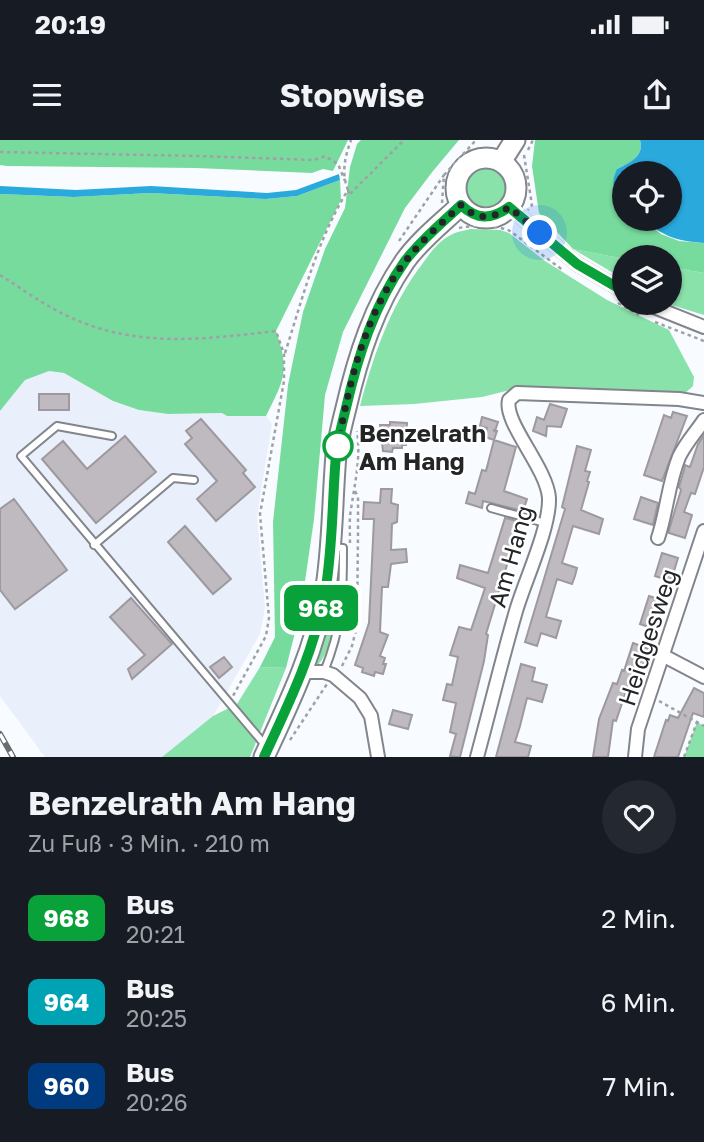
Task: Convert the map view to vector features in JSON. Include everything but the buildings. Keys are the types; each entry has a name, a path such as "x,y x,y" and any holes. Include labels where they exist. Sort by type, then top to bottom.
{"main road":[{"path":"273,750 303,672 324,595 339,437 369,327 388,288 427,235 455,217 471,214 482,218 515,212 516,182 509,168 509,149 474,160 463,169 457,180 455,217"}],"street":[{"path":"515,212 577,264 612,284"},
{"path":"674,315 704,327"},
{"name":"Am Hang","path":"477,757 516,610 545,523 549,497 533,457 508,411 509,400 519,393 703,402"},
{"name":"Heidgesweg","path":"658,538 680,455 704,420"},
{"name":"Heidgesweg","path":"635,757 638,729 704,531"},
{"path":"664,656 704,677"},
{"path":"303,672 328,674 366,706 371,716 378,757"}],"lane":[{"path":"112,436 57,426 21,456 94,545 273,750"},
{"path":"94,545 173,478 194,480"},
{"path":"491,508 545,523"},
{"path":"328,674 344,597 343,548 330,547"}],"path":[{"path":"345,181 344,164 351,140"},
{"path":"0,152 314,160 325,156 338,164 349,195 404,140"},
{"path":"455,217 442,204 444,175 475,140"},
{"path":"509,149 524,155 532,205 515,212 510,231"},
{"path":"230,703 266,636 269,618 260,514 284,381 284,354 316,254 335,210 348,190"},
{"path":"0,275 56,310 108,332 134,338 208,339 276,331 284,354"},
{"path":"273,750 328,674 344,663 352,646 357,626 358,497 355,491 359,450 356,422"},
{"path":"352,448 359,450"},
{"path":"650,695 704,726"},
{"path":"684,757 697,722"}],"shaded area":[{"path":"49,371 64,373 113,401 139,410 168,414 222,413 227,416 266,416 272,424 257,516 265,608 260,634 213,716 162,757 45,757 0,696 0,411 25,380"}],"green space":[{"path":"0,140 348,140 333,171 323,169 312,173 196,168 7,166 0,165"},
{"path":"361,140 459,140 405,208 343,332 325,395 314,519 301,609 286,668 260,667 275,637 273,522 288,385 303,312 325,249 345,208 350,167 357,144"},
{"path":"535,140 640,140 638,155 631,161 612,161 612,231 657,231 679,241 704,243 704,273 682,269 682,245 612,245 612,256 573,249 539,213 532,166"},
{"path":"487,165 502,171 508,186 502,201 487,207 472,201 466,186 472,171"},
{"path":"340,180 341,200 276,331 283,356 283,375 266,416 227,416 222,413 168,414 139,410 113,401 64,373 49,371 25,380 0,411 0,194 74,197 150,193 266,199 297,196"},
{"path":"470,229 509,233 545,261 612,302 612,315 638,315 669,330 694,377 693,386 683,395 514,389 482,397 360,406 384,331 401,296 431,252 441,241 454,233"},
{"path":"573,249 612,256 612,272"},
{"path":"682,269 704,273 704,315 682,308"},
{"path":"340,577 338,612 333,635 318,665 315,664 335,578"},
{"path":"260,667 286,668 250,757 162,757 213,716 237,704"},
{"path":"697,722 704,726 704,757 684,757"}],"water":[{"path":"640,140 704,140 704,243 685,241 659,231 682,231 682,161 631,161 638,155"},
{"path":"339,174 340,180 297,196 266,199 150,193 74,197 0,194 0,186 76,190 151,186 267,193 296,190"}],"railway":[{"path":"0,734 13,757"}],"bus line":[{"name":"968","path":"264,757 303,672 318,621 328,572 339,437 353,379 369,327 388,288 406,260 427,235 461,205 471,214 482,218 497,216 509,207 577,264 612,284"}],"place":[{"name":"Benzelrath Am Hang","path":"338,446"}],"route":[{"path":"338,446 337,452 353,379 369,327 388,288 427,235 461,205 471,214 482,218 497,216 509,207 540,233"}]}
